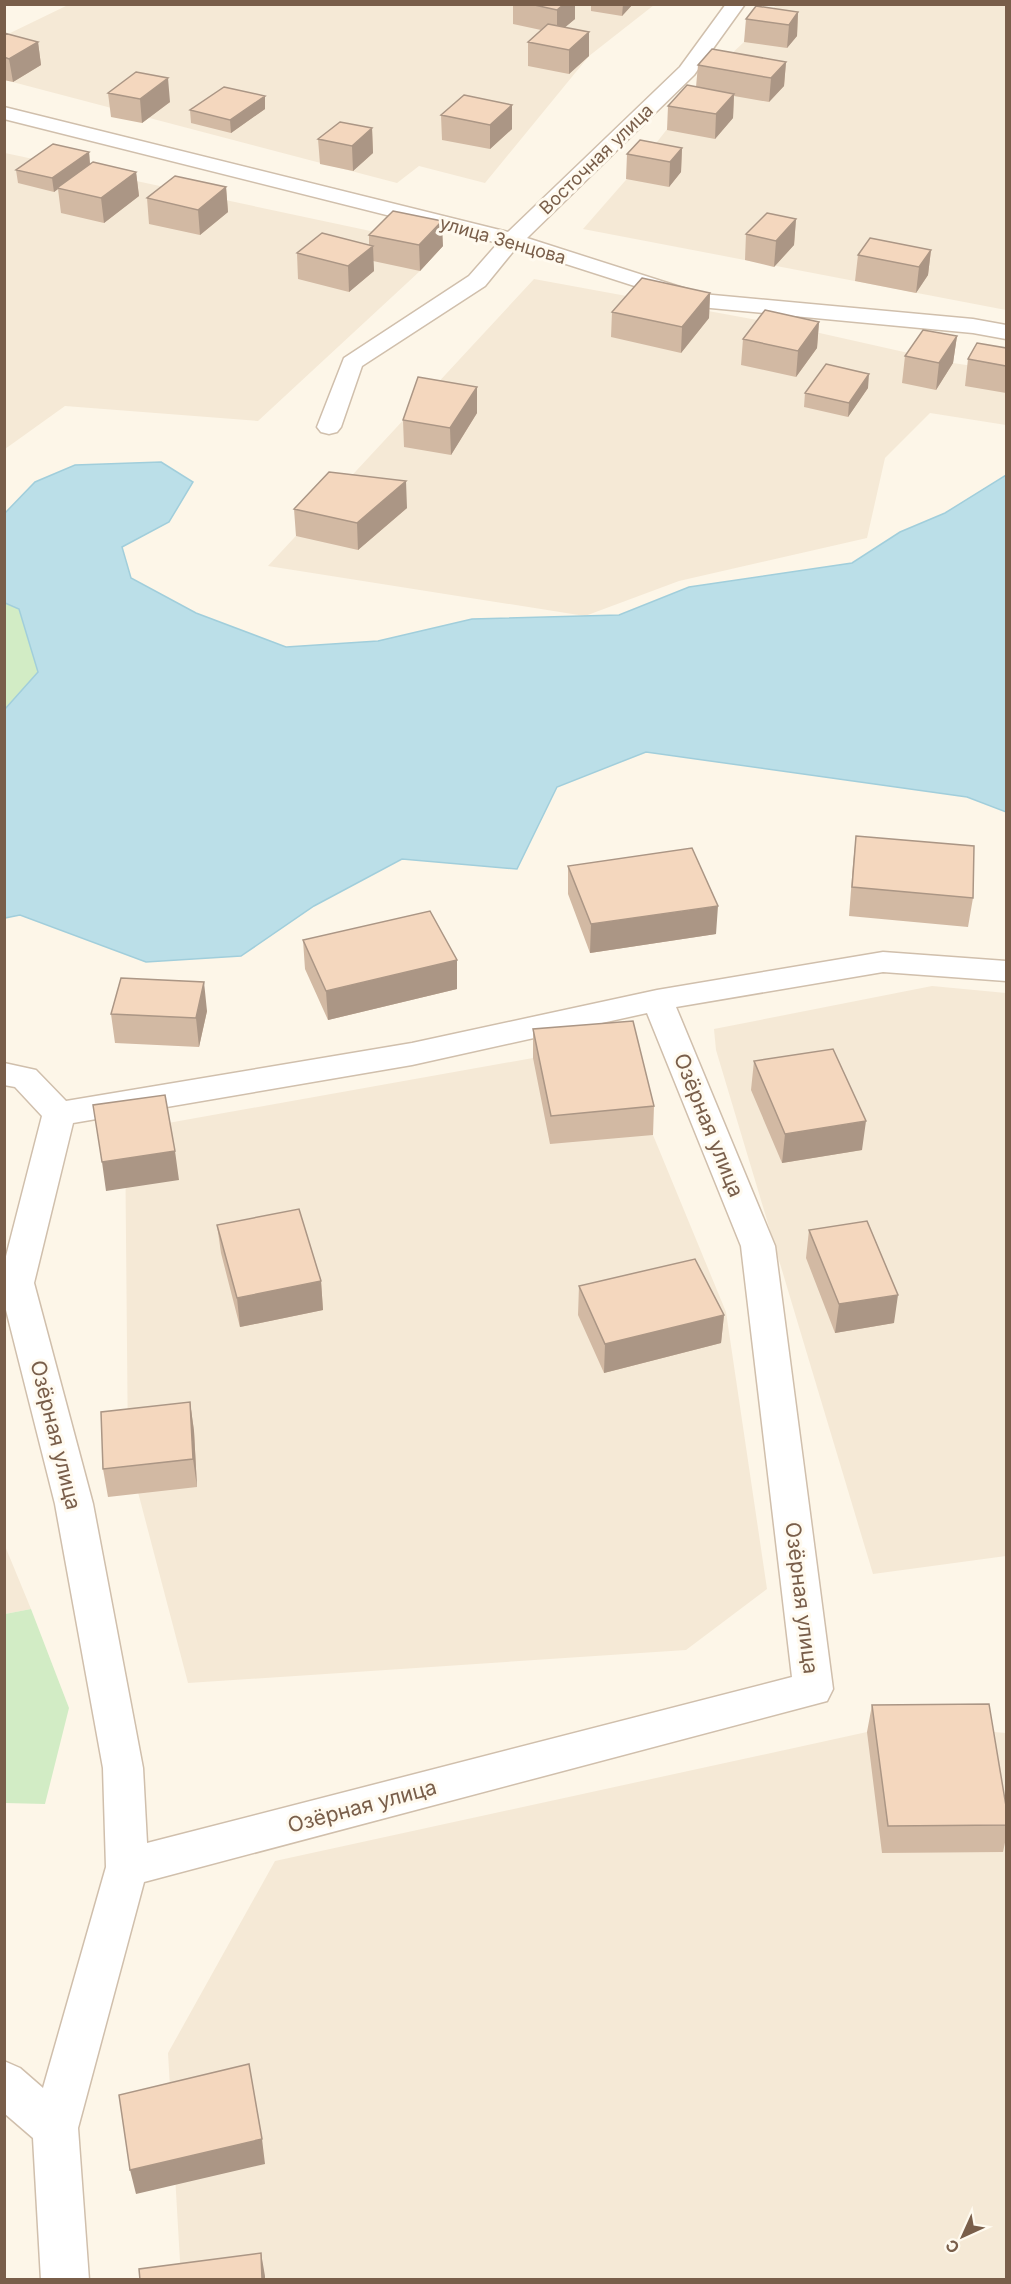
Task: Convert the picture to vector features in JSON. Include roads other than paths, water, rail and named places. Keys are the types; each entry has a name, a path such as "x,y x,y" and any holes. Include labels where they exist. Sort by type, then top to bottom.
{"street":[{"name":"Восточная улица","path":"329,428 352,363 477,280 512,240 687,71 736,4"},
{"name":"улица Зенцова","path":"4,113 512,240 700,300 974,326 1006,332"},
{"path":"4,1074 25,1078 59,1114 412,1054 657,1000 883,962 1006,971"},
{"name":"Озёрная улица","path":"127,1867 813,1689 758,1246 657,1000"},
{"name":"Озёрная улица","path":"59,1114 17,1283 74,1504 98,1630 123,1768 127,1867 55,2128 65,2280"},
{"path":"4,2082 55,2128"}],"water":[{"path":"161,462 193,482 169,522 122,547 131,578 196,613 286,647 378,641 472,619 619,615 689,587 852,563 900,532 945,513 1006,475 1006,812 967,797 646,752 557,787 517,869 402,859 314,906 241,956 146,962 20,915 5,918 5,709 38,672 19,609 5,603 5,513 35,482 75,465"}]}
